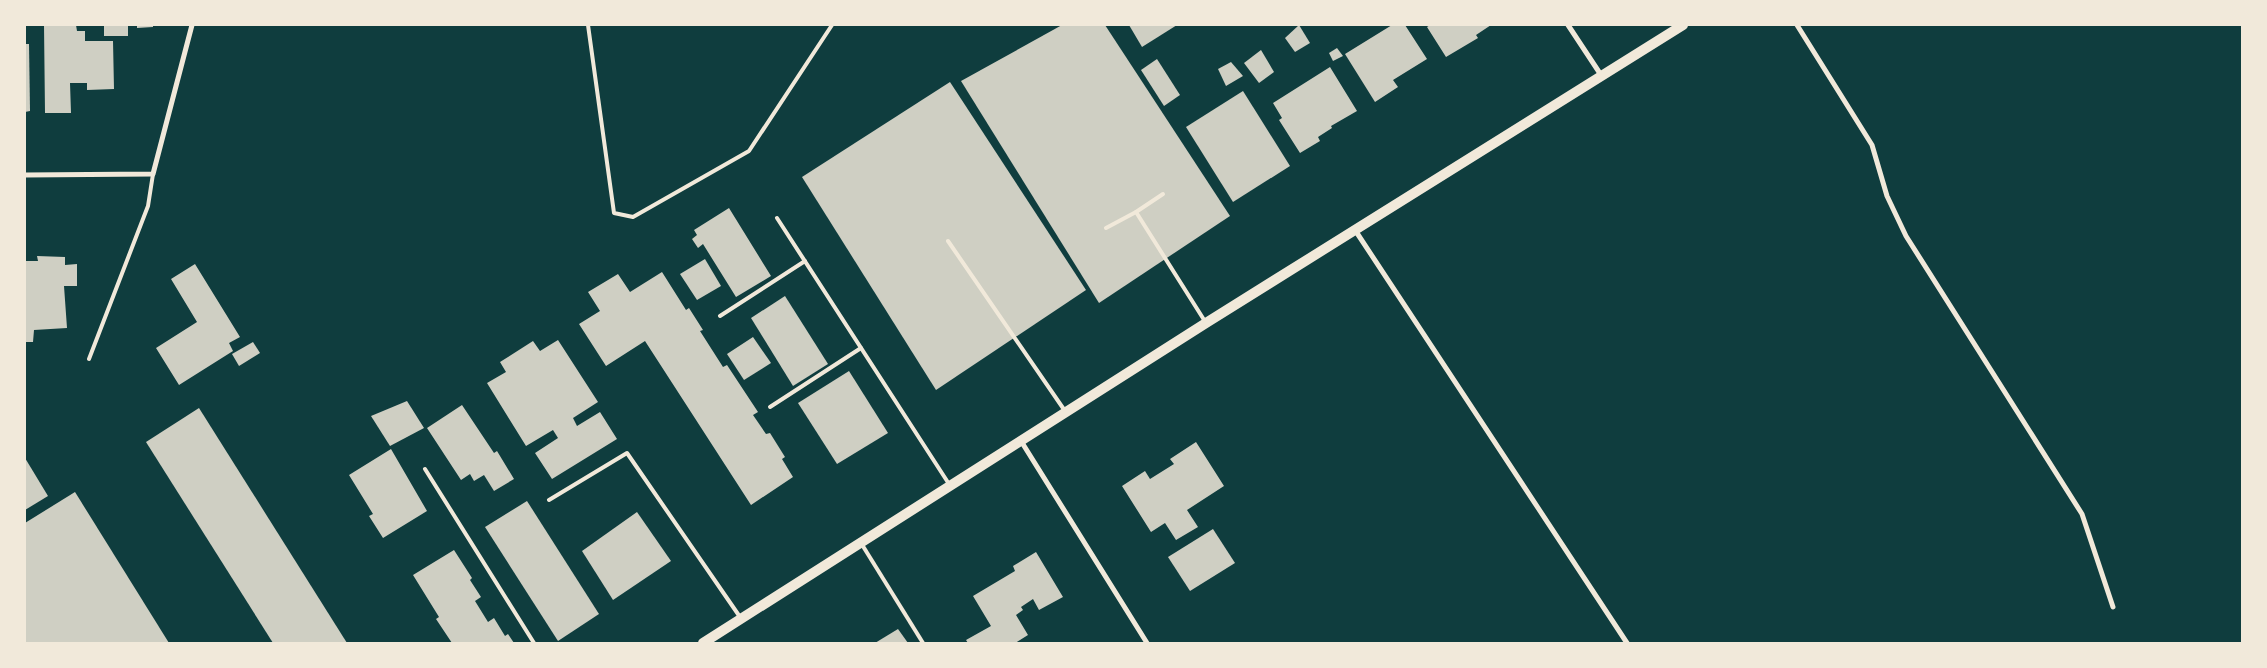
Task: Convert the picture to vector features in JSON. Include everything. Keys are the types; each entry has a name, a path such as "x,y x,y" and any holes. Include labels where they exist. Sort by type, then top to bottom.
{"main road":[{"path":"703,643 1355,229 1683,25"}],"street":[{"path":"25,175 153,174 192,25"},
{"path":"1568,25 1601,75"},
{"path":"1797,25 1872,145 1887,196 1906,236 2082,514 2114,607"},
{"path":"1355,229 1627,643"},
{"path":"1021,441 1147,643"}],"lane":[{"path":"588,25 614,213 633,217 749,151 832,25"},
{"path":"89,359 148,206 153,174"},
{"path":"1106,228 1136,212 1163,194"},
{"path":"1136,212 1206,323"},
{"path":"777,218 950,486"},
{"path":"948,241 1066,413"},
{"path":"720,316 805,261"},
{"path":"770,407 861,348"},
{"path":"549,500 627,453 741,619"},
{"path":"425,469 534,643"},
{"path":"861,543 923,643"}],"building":[{"path":"44,25 76,25 77,31 85,31 85,41 113,41 114,89 87,90 87,83 70,83 71,113 45,113"},
{"path":"104,25 128,25 128,36 104,36"},
{"path":"137,25 153,25 153,27 137,28"},
{"path":"1062,25 1105,25 1230,216 1099,303 961,81"},
{"path":"1129,25 1177,25 1142,47"},
{"path":"1299,25 1310,43 1295,52 1285,38"},
{"path":"1392,25 1405,25 1427,59 1393,80 1398,87 1375,102 1345,54"},
{"path":"1430,25 1491,25 1476,35 1478,38 1446,57 1427,27"},
{"path":"25,44 29,44 30,111 25,112"},
{"path":"1337,48 1343,56 1333,61 1329,53"},
{"path":"1261,50 1274,72 1259,83 1244,63"},
{"path":"1157,59 1180,95 1164,106 1141,70"},
{"path":"1231,62 1243,76 1226,86 1218,69"},
{"path":"1330,67 1357,111 1331,126 1332,128 1318,137 1320,141 1300,153 1279,120 1282,118 1273,103"},
{"path":"950,82 1086,290 936,390 802,177"},
{"path":"1243,91 1290,166 1233,202 1186,127"},
{"path":"729,208 771,276 736,297 703,244 698,248 692,239 697,235 694,230"},
{"path":"37,256 65,257 65,265 77,264 77,286 64,286 67,328 34,330 33,342 25,342 25,261 38,261"},
{"path":"705,259 721,286 697,300 680,274"},
{"path":"195,264 240,337 229,343 233,351 179,385 156,348 197,322 171,279"},
{"path":"662,272 686,310 689,308 703,330 700,331 723,367 727,365 758,412 753,415 766,434 770,433 785,457 782,459 793,477 751,505 645,341 606,366 579,324 600,311 588,292 618,274 630,292"},
{"path":"785,296 828,364 793,386 751,318"},
{"path":"753,337 771,363 744,380 727,354"},
{"path":"558,340 598,402 573,418 577,426 600,412 617,439 552,479 535,453 558,438 553,430 526,446 487,383 506,372 500,362 533,341 540,351"},
{"path":"253,342 260,353 239,366 232,354"},
{"path":"849,371 888,433 837,464 798,403"},
{"path":"407,401 424,428 390,446 371,416"},
{"path":"462,405 494,453 497,451 514,479 494,491 484,475 474,481 470,474 461,480 427,428"},
{"path":"199,408 347,643 273,643 146,442"},
{"path":"1196,442 1224,486 1187,510 1198,527 1176,540 1165,523 1151,532 1122,486 1145,471 1150,479 1174,464 1170,459"},
{"path":"391,449 427,511 383,538 369,516 373,514 349,475"},
{"path":"25,458 48,496 25,510"},
{"path":"75,492 169,643 25,643 25,523"},
{"path":"527,501 599,614 558,641 485,527"},
{"path":"637,512 671,561 613,600 582,551"},
{"path":"1213,529 1235,563 1190,591 1168,557"},
{"path":"454,550 472,578 470,580 481,597 475,601 488,622 494,618 505,636 508,634 514,643 452,643 436,619 439,617 413,575"},
{"path":"1036,552 1063,597 1039,610 1033,599 1021,607 1023,610 1016,615 1028,635 1015,643 968,643 966,640 991,626 973,596 1015,571 1013,566"},
{"path":"898,629 908,643 875,643"}]}
